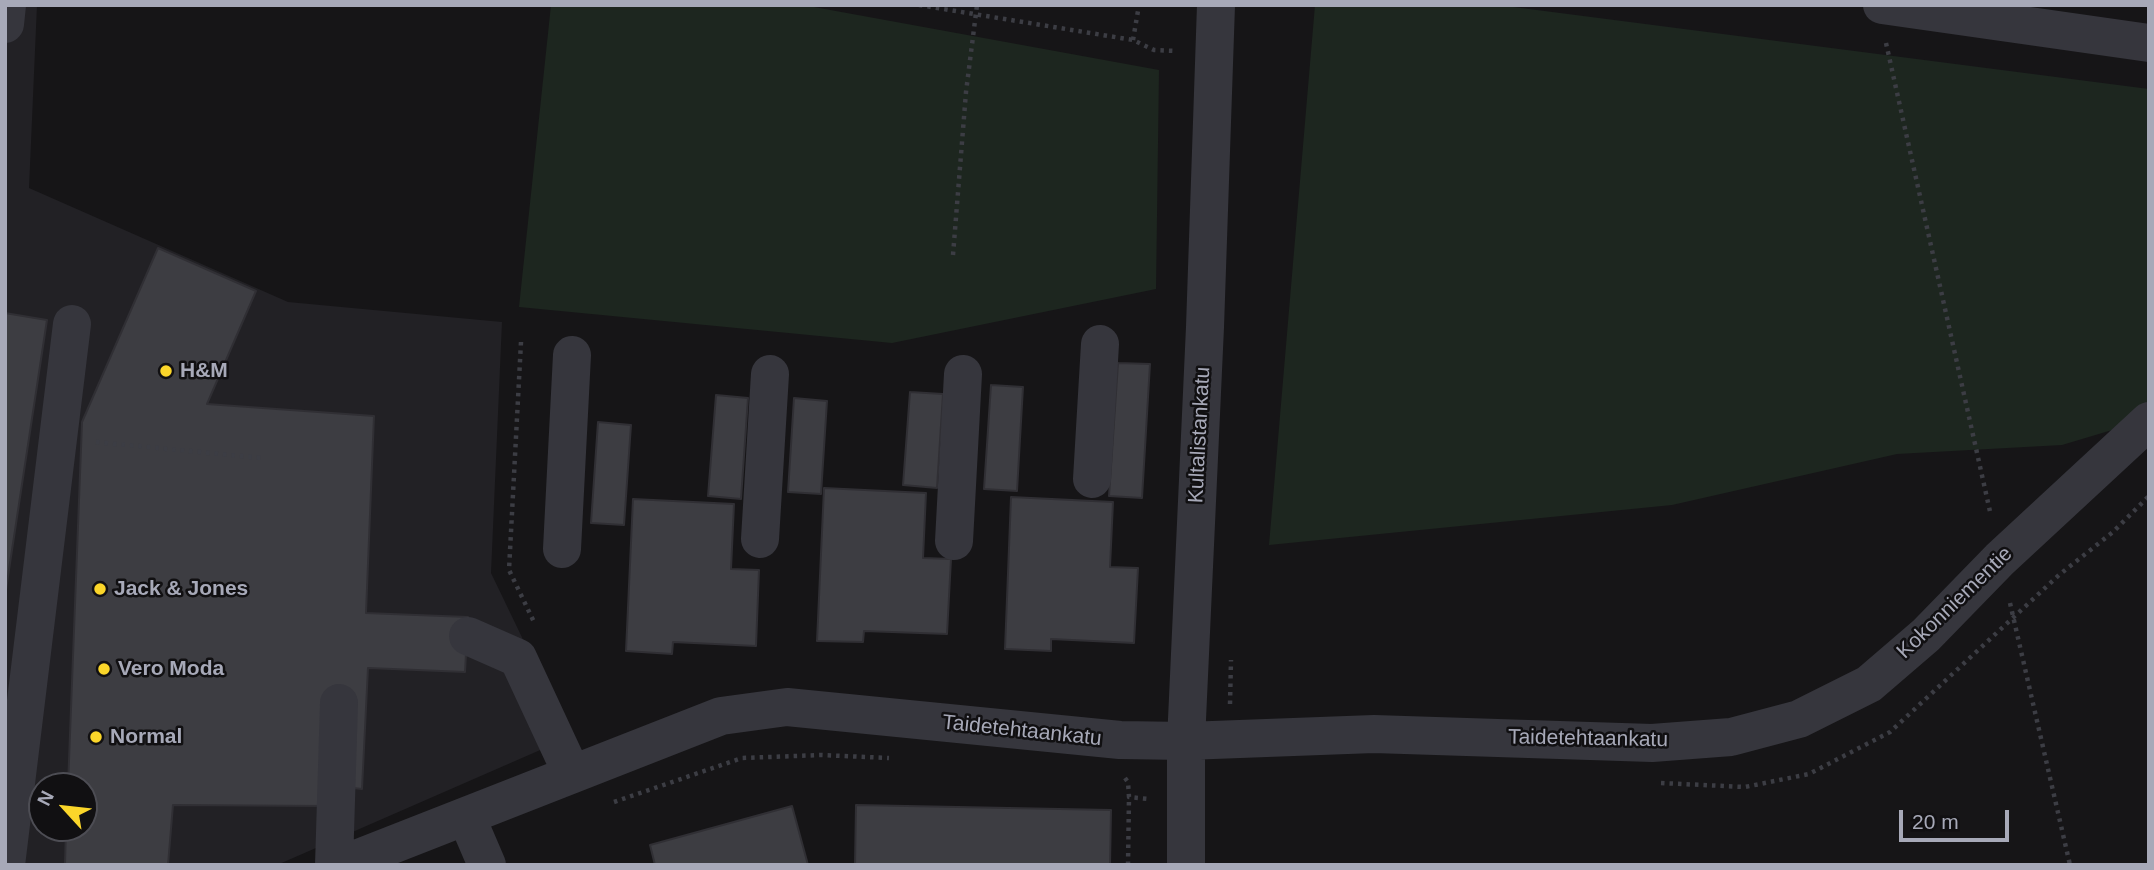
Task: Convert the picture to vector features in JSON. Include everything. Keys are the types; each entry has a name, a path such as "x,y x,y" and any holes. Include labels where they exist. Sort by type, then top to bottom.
{"street":[{"path":"5,24 6,5"},
{"name":"Kultalistankatu","path":"1186,865 1186,741 1216,5"},
{"path":"1883,19 2149,43"},
{"path":"6,865 72,324"},
{"path":"1092,479 1100,344"},
{"path":"562,549 572,355"},
{"path":"760,539 770,374"},
{"path":"954,541 963,374"},
{"name":"Kokonniementie","path":"1731,737 1799,719 1869,684 1926,635 2000,559 2149,421"},
{"path":"468,636 518,658 572,774"},
{"path":"334,865 339,703"},
{"name":"Taidetehtaankatu","path":"341,865 721,716 787,707 1120,740 1186,741 1374,734 1651,743 1731,737"},
{"path":"466,816 487,865"}],"path":[{"path":"919,5 1133,40 1154,50 1215,51"},
{"path":"953,255 977,5"},
{"path":"1133,40 1139,5"},
{"path":"1883,19 2000,559 2070,865"},
{"path":"56,439 261,458"},
{"path":"611,803 741,758 822,755 902,759"},
{"path":"1128,865 1129,797"}],"shaded area":[{"path":"5,5 37,5 29,188 288,302 502,322 491,573 570,737 277,865 5,865"},
{"path":"551,5 803,5 1159,70 1156,289 892,343 519,307"},
{"path":"1315,5 1498,5 2149,89 2149,419 2062,445 1897,454 1672,505 1269,545"}],"building":[{"path":"158,248 256,291 207,404 374,416 366,613 468,617 465,672 368,668 362,789 327,785 325,806 173,805 168,865 65,864 66,842 98,842 98,772 69,772 82,422"},
{"path":"5,313 47,320 5,596"},
{"path":"1118,363 1150,364 1142,498 1109,496"},
{"path":"991,385 1023,387 1017,491 984,489"},
{"path":"910,392 943,394 937,488 903,485"},
{"path":"716,395 748,398 741,499 708,496"},
{"path":"794,398 827,401 821,494 788,492"},
{"path":"598,422 631,425 624,525 591,523"},
{"path":"824,488 926,493 923,558 951,559 947,634 864,631 863,642 817,641"},
{"path":"1011,497 1113,502 1110,567 1138,568 1134,643 1051,639 1051,651 1005,649"},
{"path":"633,499 734,504 731,569 759,570 756,646 673,642 672,654 626,651"},
{"path":"856,805 1111,810 1110,865 855,865"},
{"path":"792,806 808,865 655,865 650,845"}],"place":[{"name":"H&M","path":"166,371"},
{"name":"Jack & Jones","path":"100,589"},
{"name":"Vero Moda","path":"104,669"},
{"name":"Normal","path":"96,737"}]}
